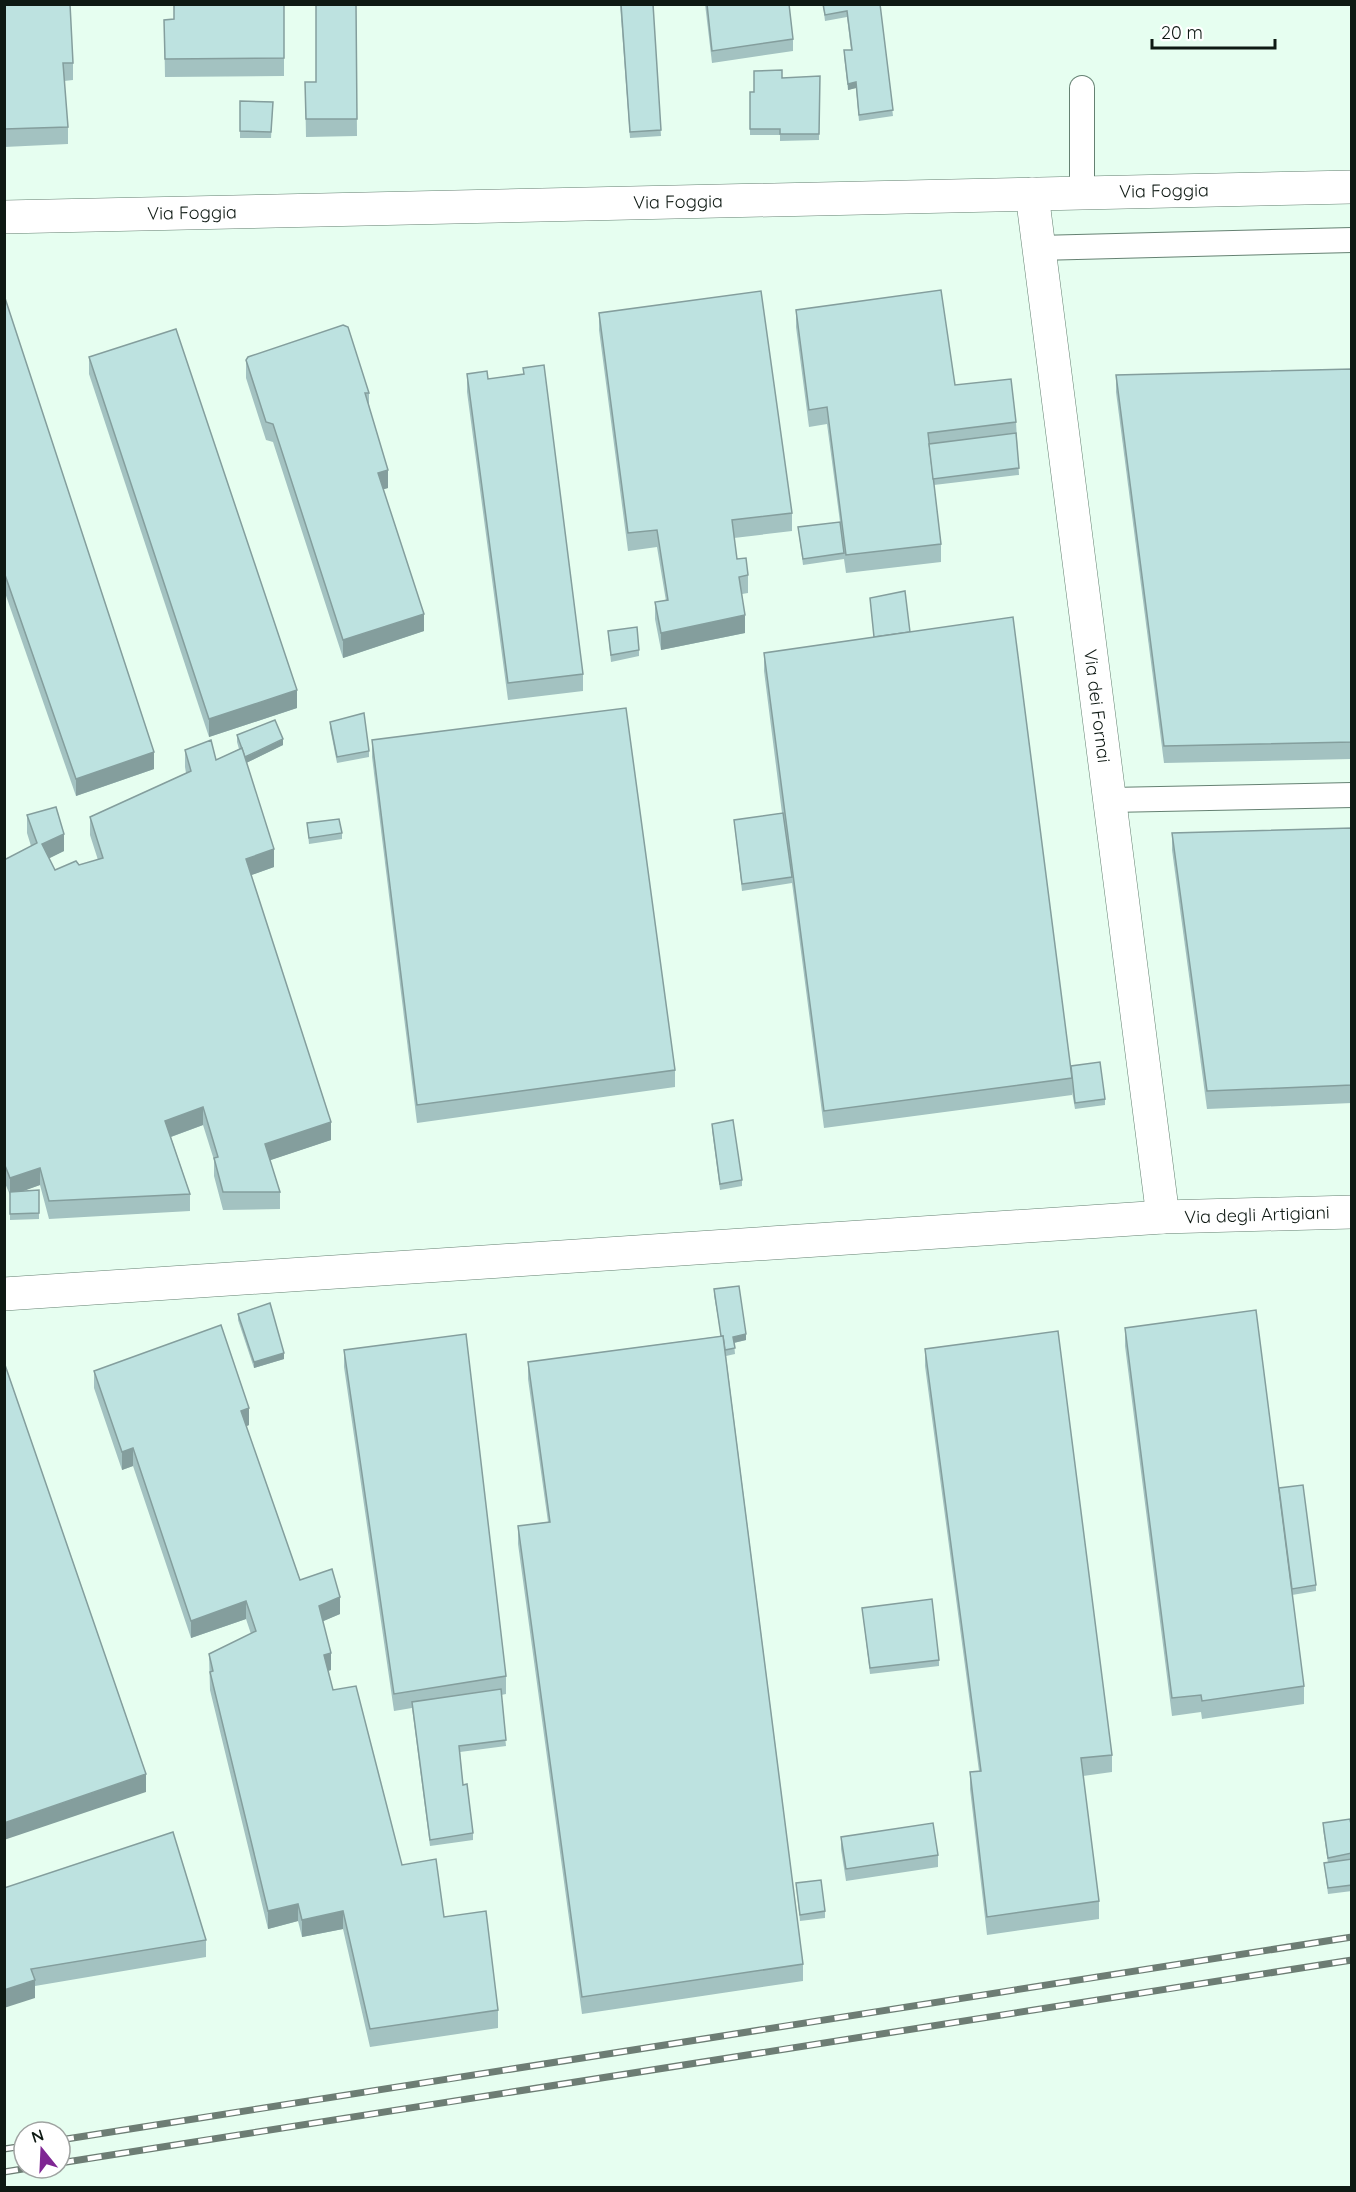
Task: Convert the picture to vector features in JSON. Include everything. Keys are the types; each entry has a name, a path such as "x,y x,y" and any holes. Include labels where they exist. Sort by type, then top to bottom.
{"street":[{"name":"Via Foggia","path":"4,217 1352,187"},
{"name":"Via dei Fornai","path":"1032,194 1163,1217"},
{"name":"Via degli Artigiani","path":"4,1294 1163,1217 1352,1212"}],"lane":[{"path":"1082,88 1082,193"},
{"path":"1038,248 1352,240"},
{"path":"1110,800 1352,795"}],"building":[{"path":"4,4 70,4 73,63 63,63 68,127 4,129"},
{"path":"174,4 284,4 284,58 165,59 164,20 174,19"},
{"path":"316,4 356,4 357,119 306,119 305,82 316,82"},
{"path":"621,4 653,4 661,130 630,132"},
{"path":"707,4 789,4 793,39 712,51"},
{"path":"823,4 880,4 893,110 859,115 856,82 848,84 844,50 852,50 847,11 825,15"},
{"path":"782,70 782,78 820,76 819,134 780,134 780,129 750,129 750,92 754,92 754,71"},
{"path":"240,101 273,102 271,132 240,131"},
{"path":"941,290 955,385 1011,379 1016,422 928,433 941,544 846,555 827,407 809,410 796,310"},
{"path":"761,291 792,513 732,520 737,559 746,558 748,575 739,577 745,615 661,633 655,602 668,600 657,530 628,533 599,313"},
{"path":"5,298 154,752 76,779 4,572"},
{"path":"343,325 348,327 369,393 365,393 388,470 378,473 424,614 343,640 273,424 266,422 246,360 248,357"},
{"path":"176,329 297,690 209,719 89,357"},
{"path":"544,365 583,674 508,683 467,374 487,371 488,379 524,374 523,368"},
{"path":"1352,369 1352,742 1164,746 1116,375"},
{"path":"1016,433 1019,468 933,479 929,444"},
{"path":"840,522 844,553 803,559 798,527"},
{"path":"905,591 910,632 874,637 870,598"},
{"path":"1013,617 1072,1078 824,1111 764,653"},
{"path":"637,627 639,650 611,655 608,631"},
{"path":"626,708 675,1070 417,1105 372,740"},
{"path":"364,713 369,751 337,757 330,722"},
{"path":"275,720 283,739 245,757 237,735"},
{"path":"211,740 216,760 242,748 274,849 246,859 331,1122 265,1144 280,1192 223,1192 214,1158 218,1157 203,1107 165,1121 190,1194 49,1201 40,1168 10,1178 4,1163 4,860 37,843 27,815 56,807 64,834 42,844 55,870 76,861 79,865 103,858 90,817 191,771 185,750"},
{"path":"783,813 792,877 742,884 734,820"},
{"path":"339,819 342,833 309,838 307,823"},
{"path":"1352,828 1352,1085 1207,1091 1172,833"},
{"path":"1100,1062 1105,1099 1075,1103 1071,1066"},
{"path":"733,1120 742,1180 720,1184 712,1124"},
{"path":"39,1190 39,1213 10,1214 10,1192"},
{"path":"739,1286 746,1334 733,1337 735,1348 725,1350 714,1289"},
{"path":"270,1303 284,1353 254,1362 238,1314"},
{"path":"1256,1310 1304,1686 1202,1701 1201,1695 1172,1698 1125,1328"},
{"path":"221,1325 249,1408 241,1411 300,1580 332,1569 340,1597 319,1606 331,1653 324,1655 333,1690 356,1686 402,1865 436,1859 444,1917 486,1911 498,2010 370,2029 343,1911 302,1920 298,1904 268,1911 210,1672 213,1671 209,1654 256,1631 246,1601 191,1621 133,1448 122,1452 94,1371"},
{"path":"1058,1331 1112,1755 1081,1758 1099,1901 987,1917 970,1772 981,1771 925,1349"},
{"path":"466,1334 506,1676 394,1694 344,1350"},
{"path":"723,1336 803,1964 582,1997 518,1526 550,1522 528,1362"},
{"path":"4,1362 146,1774 4,1823"},
{"path":"1303,1485 1316,1585 1292,1589 1279,1488"},
{"path":"932,1599 939,1660 870,1668 862,1608"},
{"path":"501,1689 506,1740 459,1746 463,1785 467,1784 473,1833 430,1840 412,1702"},
{"path":"1350,1819 1352,1853 1328,1858 1323,1823"},
{"path":"933,1823 938,1855 846,1869 841,1837"},
{"path":"173,1832 206,1940 31,1969 35,1980 4,1990 4,1888"},
{"path":"1352,1859 1352,1885 1328,1888 1324,1863"},
{"path":"821,1880 825,1911 800,1915 796,1883"}],"railway":[{"path":"72,2138 1352,1937"},
{"path":"72,2161 1352,1960"},
{"path":"4,2149 12,2148"},
{"path":"4,2172 12,2171"}]}
